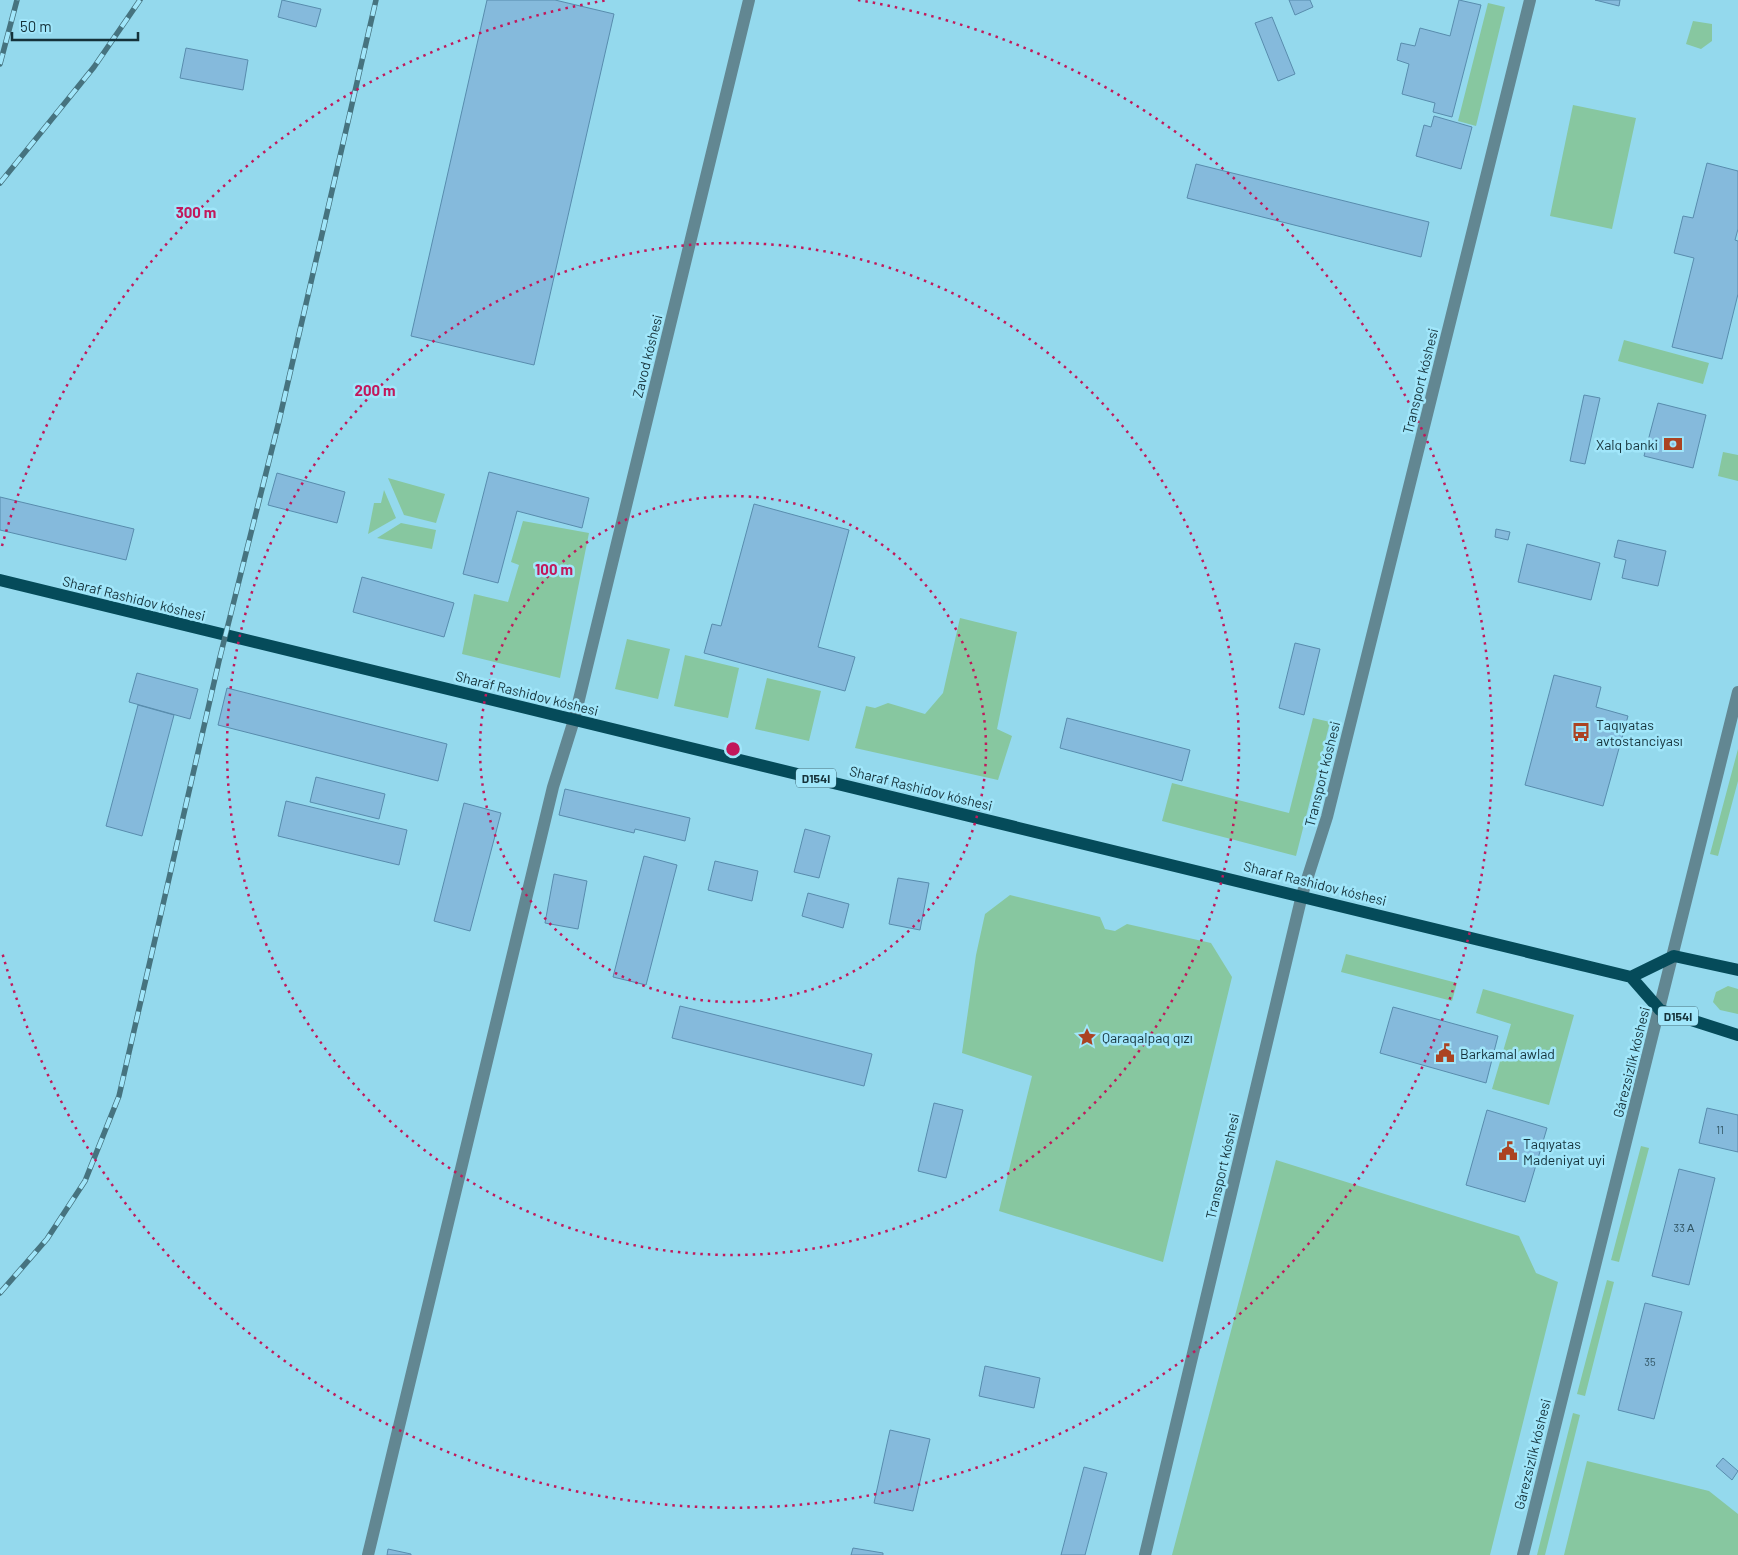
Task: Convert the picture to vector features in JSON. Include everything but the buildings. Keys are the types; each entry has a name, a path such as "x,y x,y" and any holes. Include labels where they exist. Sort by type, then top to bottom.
{"main road":[{"name":"Sharaf Rashidov kóshesi","path":"0,580 1302,895 1631,977"},
{"path":"1631,977 1674,956 1738,970"},
{"name":"D154l","path":"1631,977 1660,1010 1738,1034"}],"street":[{"name":"Zavod kóshesi","path":"368,1555 549,806 574,720 749,0"},
{"name":"Transport kóshesi","path":"1145,1555 1302,895 1326,817 1530,0"},
{"name":"Gárezsizlik kóshesi","path":"1522,1555 1674,956 1738,692"}],"green space":[{"path":"1488,3 1505,7 1476,126 1458,121"},
{"path":"1693,21 1712,24 1712,41 1701,49 1686,44"},
{"path":"1573,105 1636,118 1612,229 1550,216"},
{"path":"1624,340 1709,363 1703,384 1618,361"},
{"path":"1723,452 1738,455 1738,481 1718,476"},
{"path":"388,478 445,494 436,523 404,515"},
{"path":"384,490 396,518 368,534 374,503 381,503"},
{"path":"523,521 589,533 560,678 462,654 474,594 508,602 519,565 511,562"},
{"path":"401,523 436,530 432,549 377,538"},
{"path":"960,618 1017,632 997,729 1012,736 998,780 855,748 866,706 875,708 888,703 925,714 943,693"},
{"path":"627,639 670,649 658,699 615,689"},
{"path":"685,655 739,668 728,718 674,706"},
{"path":"767,678 821,691 809,741 755,729"},
{"path":"1313,718 1330,722 1296,856 1162,821 1172,783 1289,813"},
{"path":"1738,749 1738,781 1718,856 1710,854"},
{"path":"1010,895 1100,917 1105,929 1115,931 1127,924 1211,943 1232,977 1163,1262 999,1211 1032,1076 962,1053 976,955 985,914"},
{"path":"1346,954 1457,983 1452,1001 1341,972"},
{"path":"1728,986 1738,989 1738,1014 1720,1010 1713,1002 1716,992"},
{"path":"1483,989 1574,1015 1549,1105 1492,1089 1511,1024 1476,1013"},
{"path":"1641,1146 1649,1148 1619,1262 1611,1260"},
{"path":"1276,1160 1519,1236 1536,1273 1558,1282 1490,1555 1172,1555"},
{"path":"1607,1280 1614,1282 1585,1396 1577,1394"},
{"path":"1573,1413 1580,1415 1545,1555 1537,1555"},
{"path":"1587,1461 1709,1491 1738,1514 1738,1555 1564,1555"}],"railway":[{"path":"0,64 17,0"},
{"path":"0,183 94,67 140,0"},
{"path":"0,1293 47,1239 85,1181 119,1096 219,661 279,421 376,0"}],"place":[{"name":"Xalq banki","path":"1673,444"},
{"name":"Taqıyatas avtostanciyası","path":"1581,732"},
{"name":"Qaraqalpaq qızı","path":"1087,1037"},
{"name":"Barkamal awlad","path":"1445,1053"},
{"name":"Taqıyatas Madeniyat uyi","path":"1508,1151"}]}
